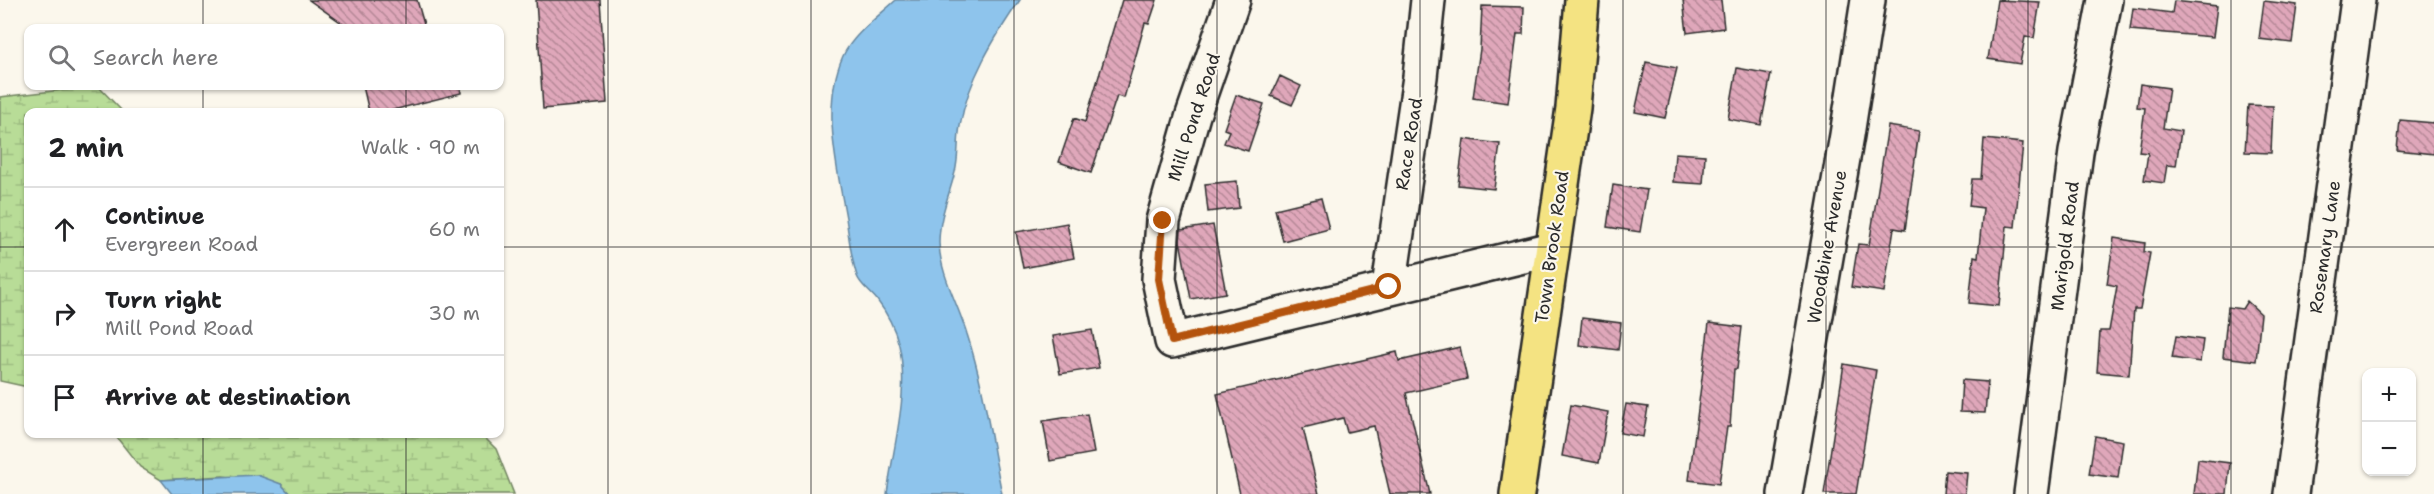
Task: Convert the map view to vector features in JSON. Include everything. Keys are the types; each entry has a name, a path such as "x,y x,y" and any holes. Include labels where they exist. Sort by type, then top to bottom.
{"main road":[{"name":"Town Brook Road","path":"1517,494 1573,108 1582,0"}],"street":[{"name":"Mill Pond Road","path":"1233,0 1193,115 1163,221 1159,279 1172,341 1389,287"},
{"name":"Race Road","path":"1389,287 1420,77 1428,0"},
{"name":"Woodbine Avenue","path":"1785,494 1868,0"},
{"name":"Marigold Road","path":"2031,494 2076,152 2105,0"},
{"name":"Rosemary Lane","path":"2291,494 2358,0"},
{"path":"1389,287 1552,249"}],"green space":[{"path":"62,90 102,90 119,108 24,108 24,386 0,381 0,97"},
{"path":"117,438 485,438 496,449 514,494 290,494 281,484 223,476 161,480 140,467"}],"water":[{"path":"896,0 1020,0 983,60 969,92 960,126 956,166 939,233 940,255 946,278 978,373 1002,494 887,494 902,401 902,363 899,345 890,321 877,300 861,282 855,269 835,157 832,115 836,75 847,48"},
{"path":"257,475 281,484 290,494 172,494 161,480"}],"building":[{"path":"309,0 417,0 424,24 343,24"},
{"path":"536,0 600,0 607,103 543,109"},
{"path":"1122,0 1157,0 1149,24 1145,23 1124,98 1117,96 1091,173 1059,162 1074,118 1085,122"},
{"path":"1683,0 1721,0 1724,28 1687,33"},
{"path":"1997,0 2040,2 2034,38 2025,37 2020,64 1988,59"},
{"path":"2174,1 2217,6 2213,37 2130,30 2133,8 2172,13"},
{"path":"2264,1 2297,5 2292,43 2259,39"},
{"path":"1482,6 1524,7 1523,34 1517,34 1508,103 1473,98 1480,49"},
{"path":"1646,62 1677,68 1665,118 1635,112"},
{"path":"1737,68 1771,74 1761,125 1728,119"},
{"path":"1280,76 1301,86 1292,105 1271,96"},
{"path":"2140,84 2169,88 2163,128 2181,131 2176,166 2167,165 2164,183 2144,180 2148,153 2139,152 2145,108 2137,107"},
{"path":"364,90 461,90 461,93 401,108 368,108"},
{"path":"1236,95 1264,104 1248,151 1224,143 1229,131 1224,129"},
{"path":"2248,105 2273,106 2271,153 2245,152"},
{"path":"2400,120 2434,123 2434,154 2397,150"},
{"path":"1888,126 1919,131 1905,230 1894,228 1884,292 1851,287 1858,244 1869,245"},
{"path":"1464,139 1500,144 1494,189 1458,185"},
{"path":"1984,139 2023,143 2015,227 2007,226 1999,306 1969,303 1974,256 1978,257 1983,208 1969,206 1972,179 1981,179"},
{"path":"1675,153 1705,155 1703,184 1673,182"},
{"path":"1237,181 1239,208 1208,212 1205,184"},
{"path":"1613,185 1647,190 1640,232 1607,227"},
{"path":"1321,198 1329,229 1283,241 1275,209"},
{"path":"1067,223 1074,258 1023,268 1016,232"},
{"path":"1213,225 1226,293 1191,299 1180,241 1181,230"},
{"path":"2114,238 2145,243 2144,252 2150,253 2140,309 2134,309 2129,375 2097,372 2100,331 2109,331 2117,286 2107,284"},
{"path":"2247,301 2261,314 2256,361 2223,357 2228,307 2242,309"},
{"path":"1582,318 1621,323 1618,350 1579,345"},
{"path":"1709,323 1742,327 1737,369 1734,369 1730,427 1727,427 1719,484 1689,480"},
{"path":"1092,330 1099,368 1060,374 1053,336"},
{"path":"2176,336 2203,340 2200,362 2172,358"},
{"path":"1460,347 1467,379 1406,393 1430,494 1390,494 1374,426 1347,432 1343,418 1303,428 1319,494 1240,494 1217,394 1397,352 1399,361"},
{"path":"1844,364 1876,370 1856,494 1824,494"},
{"path":"1962,380 1988,382 1985,413 1960,412"},
{"path":"1626,404 1648,407 1643,437 1620,433"},
{"path":"1571,405 1608,412 1599,463 1562,456"},
{"path":"1087,414 1094,453 1050,461 1043,421"},
{"path":"2095,436 2123,441 2118,478 2089,474"},
{"path":"2198,459 2230,463 2227,494 2194,494"},
{"path":"1945,471 1967,473 1965,494 1943,494"}],"route":[{"path":"1163,221 1159,279 1172,341 1389,287"}]}
